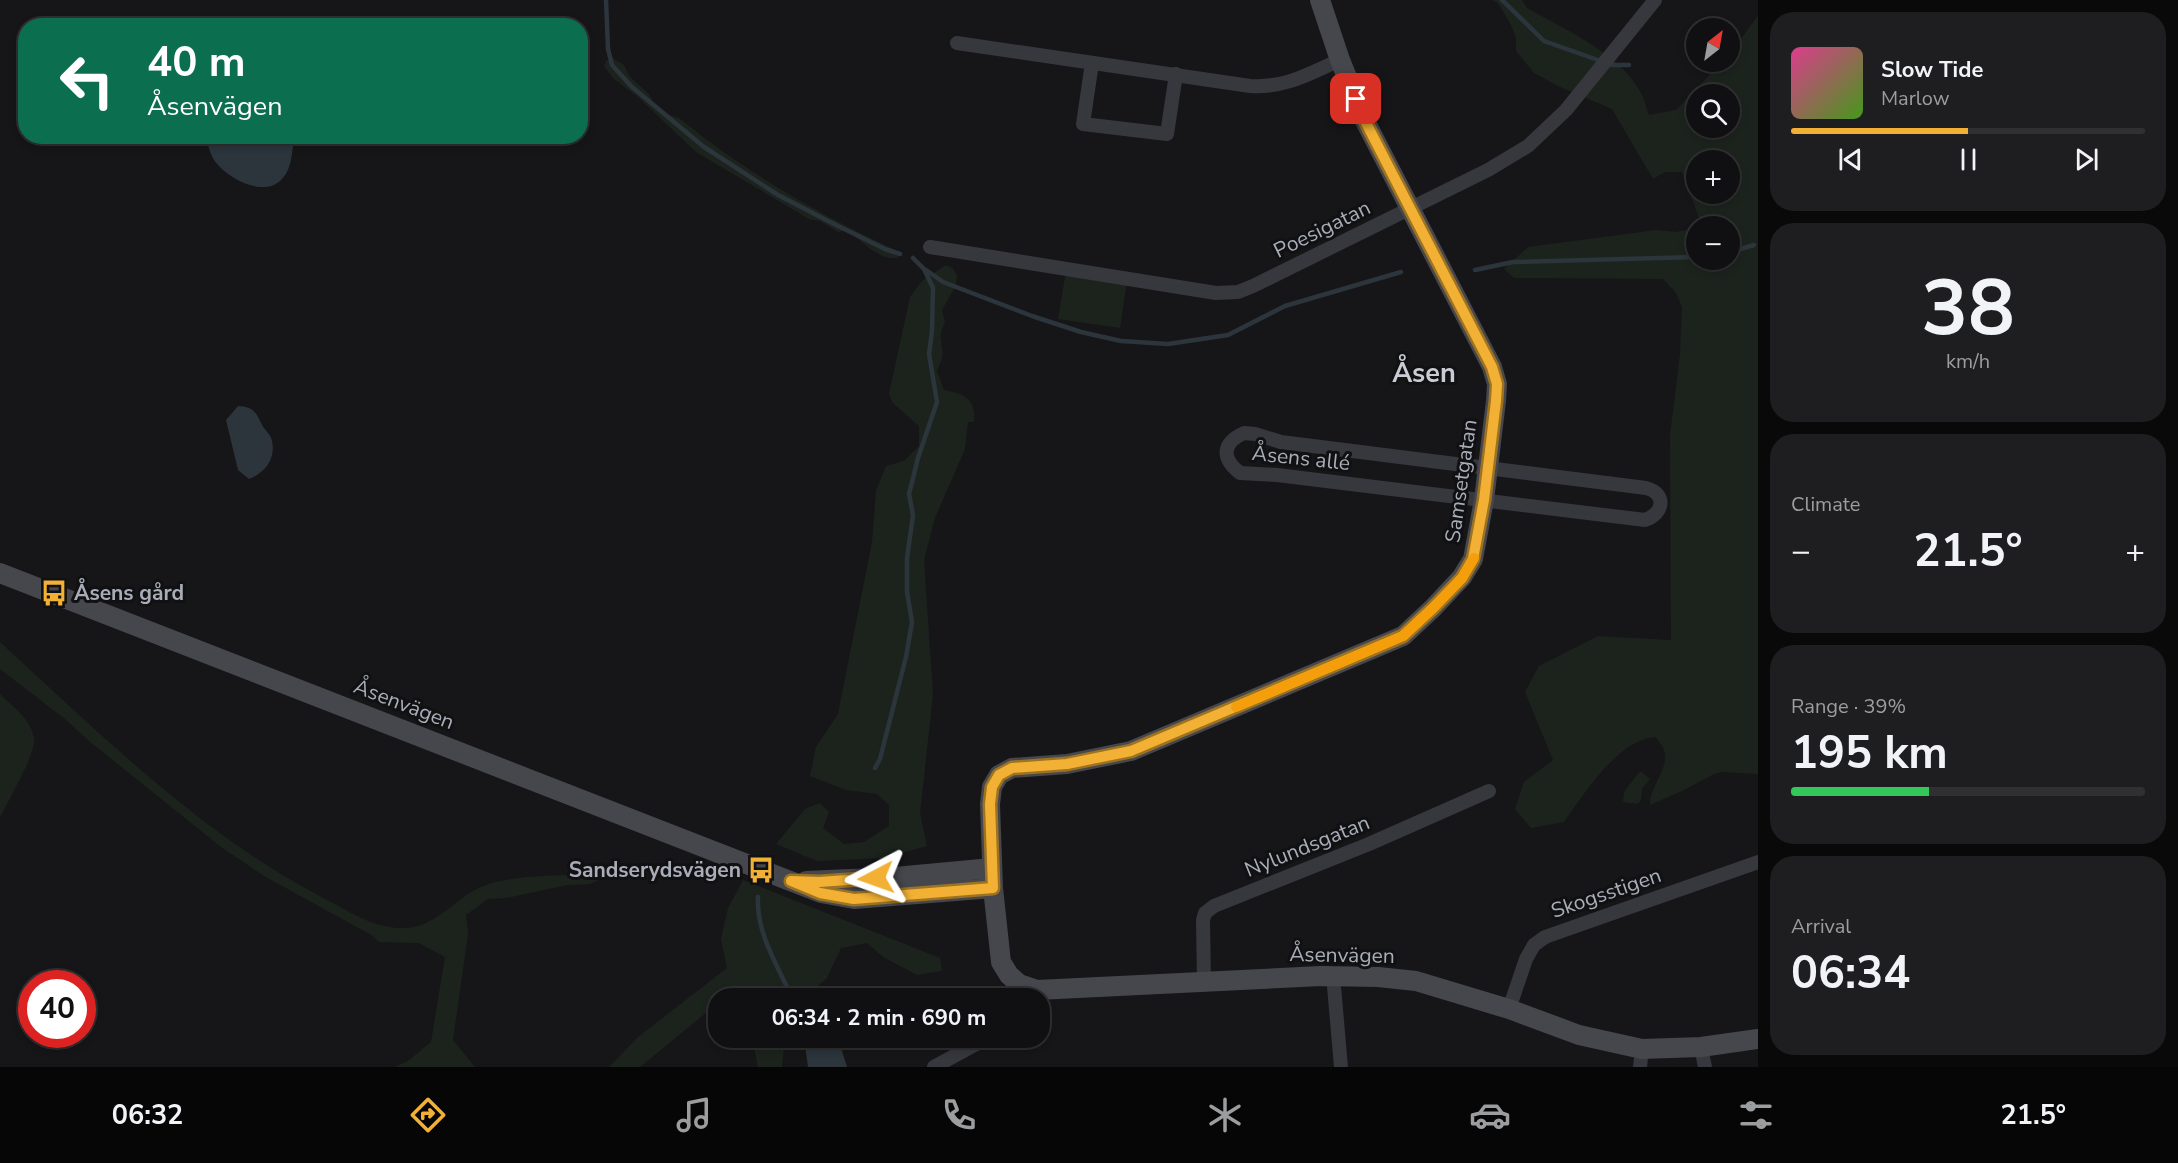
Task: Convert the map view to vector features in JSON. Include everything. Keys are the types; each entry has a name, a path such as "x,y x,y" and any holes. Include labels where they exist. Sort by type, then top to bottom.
{"street":[{"name":"Samsetgatan","path":"992,868 990,804 992,787 999,775 1012,768 1067,764 1131,751 1403,636 1462,578 1473,559 1484,500 1497,384 1492,367 1364,119 1340,60 1320,0"},
{"name":"Poesigatan","path":"930,247 1204,291 1227,293 1253,286 1488,170 1528,146 1566,110 1654,0"},
{"path":"957,43 1270,87 1288,82 1340,60"},
{"path":"1092,63 1083,124 1167,134 1176,74"},
{"name":"Åsens allé","path":"1244,433 1281,442 1488,467 1646,488 1657,494 1660,499 1659,512 1645,520 1277,475 1240,473 1228,461 1226,452 1228,445 1235,437 1244,433"},
{"name":"Åsenvägen","path":"0,573 820,893 854,899 993,888"},
{"name":"Nylundsgatan","path":"1204,983 1203,920 1205,913 1214,906 1369,844 1489,791"},
{"name":"Skogsstigen","path":"1509,1009 1526,959 1534,945 1545,937 1758,862"},
{"name":"Åsenvägen","path":"791,881 819,882 992,868 1001,962 1009,975 1025,988"},
{"path":"1333,975 1341,1067"},
{"name":"Åsenvägen","path":"1050,993 1333,975 1378,977 1416,981 1509,1009 1641,1058 1758,1039"},
{"path":"1701,1047 1705,1067"},
{"path":"934,1067 969,1048"}],"shaded area":[{"path":"1492,0 1522,0 1527,8 1606,55 1632,79 1649,115 1676,110 1686,100 1686,138 1740,138 1740,84 1701,84 1712,72 1740,72 1740,40 1758,16 1758,774 1722,772 1714,774 1650,805 1665,757 1663,748 1656,737 1642,740 1615,757 1592,783 1564,822 1531,828 1515,809 1524,782 1553,760 1525,692 1539,666 1598,636 1671,640 1670,435 1680,354 1682,307 1676,293 1663,279 1514,278 1504,269 1528,247 1656,230 1676,232 1686,230 1686,270 1740,270 1740,216 1698,216 1694,204 1740,204 1740,150 1686,150 1686,183 1682,172 1665,172 1653,179 1612,109 1534,73 1516,51 1516,37 1498,3"},
{"path":"612,58 624,65 630,77 649,94 653,103 669,115 679,118 704,138 783,191 895,250 898,258 876,253 845,230 838,232 820,221 809,219 696,152 639,98 613,78 604,66 606,61"},
{"path":"208,144 294,144 290,165 285,176 274,185 266,187 257,187 240,181 225,171 211,154"},
{"path":"946,265 952,268 957,275 956,285 942,310 945,323 941,338 942,359 937,371 944,390 958,393 971,403 974,422 968,422 965,449 935,518 924,560 933,695 920,813 927,846 884,858 817,861 776,844 805,809 820,803 829,812 823,828 844,844 864,842 889,826 889,805 877,794 846,790 810,776 816,747 838,714 872,542 876,491 886,466 904,461 919,446 919,426 893,403 889,394 910,297 922,281"},
{"path":"1066,271 1127,281 1120,328 1058,319"},
{"path":"238,406 254,411 272,441 272,454 268,464 260,473 249,479 238,470 226,420"},
{"path":"0,642 116,748 195,814 281,874 365,920 395,928 418,926 439,916 478,888 503,880 611,874 590,884 567,885 507,898 488,899 466,915 468,934 453,1040 475,1067 395,1067 408,1061 431,1042 445,957 419,943 379,942 373,936 264,876 221,847 65,719 0,669"},
{"path":"0,694 26,720 34,739 31,755 0,817"},
{"path":"1640,771 1650,779 1642,789 1641,800 1638,804 1623,802 1624,792"},
{"path":"743,880 940,958 942,971 917,975 883,957 867,943 841,948 827,978 816,988 708,988 708,1011 640,1067 609,1067 638,1037 727,968 721,939 728,908"},
{"path":"754,1048 784,1048 782,1067 758,1067"},
{"path":"805,1048 841,1048 847,1067 808,1067"}],"waterway":[{"path":"606,0 608,49 612,65 632,87 704,147 778,195 885,249 900,254"},
{"path":"1502,0 1544,41 1612,65 1629,65"},
{"path":"1740,249 1754,245"},
{"path":"1475,270 1513,262 1686,257"},
{"path":"875,768 880,759 906,657 912,622 907,592 907,558 913,515 909,494 918,458 937,402 929,354 933,288 924,269 913,258"},
{"path":"926,270 943,282 1081,332 1121,341 1168,344 1228,335 1285,306 1401,272"},
{"path":"758,897 758,910 764,937 788,988"}],"slow traffic":[{"path":"1236,707 1403,636 1462,578 1474,558"}],"place":[{"name":"Åsens gård","path":"54,593"},
{"name":"Sandserydsvägen","path":"761,870"}],"district":[{"name":"Åsen","path":"1424,373"}],"route":[{"path":"876,878 819,882 791,881 820,893 854,899 993,888 990,804 992,787 999,775 1012,768 1067,764 1131,751 1403,636 1462,578 1473,559 1478,541 1497,384 1492,367 1364,119 1356,99"}]}
